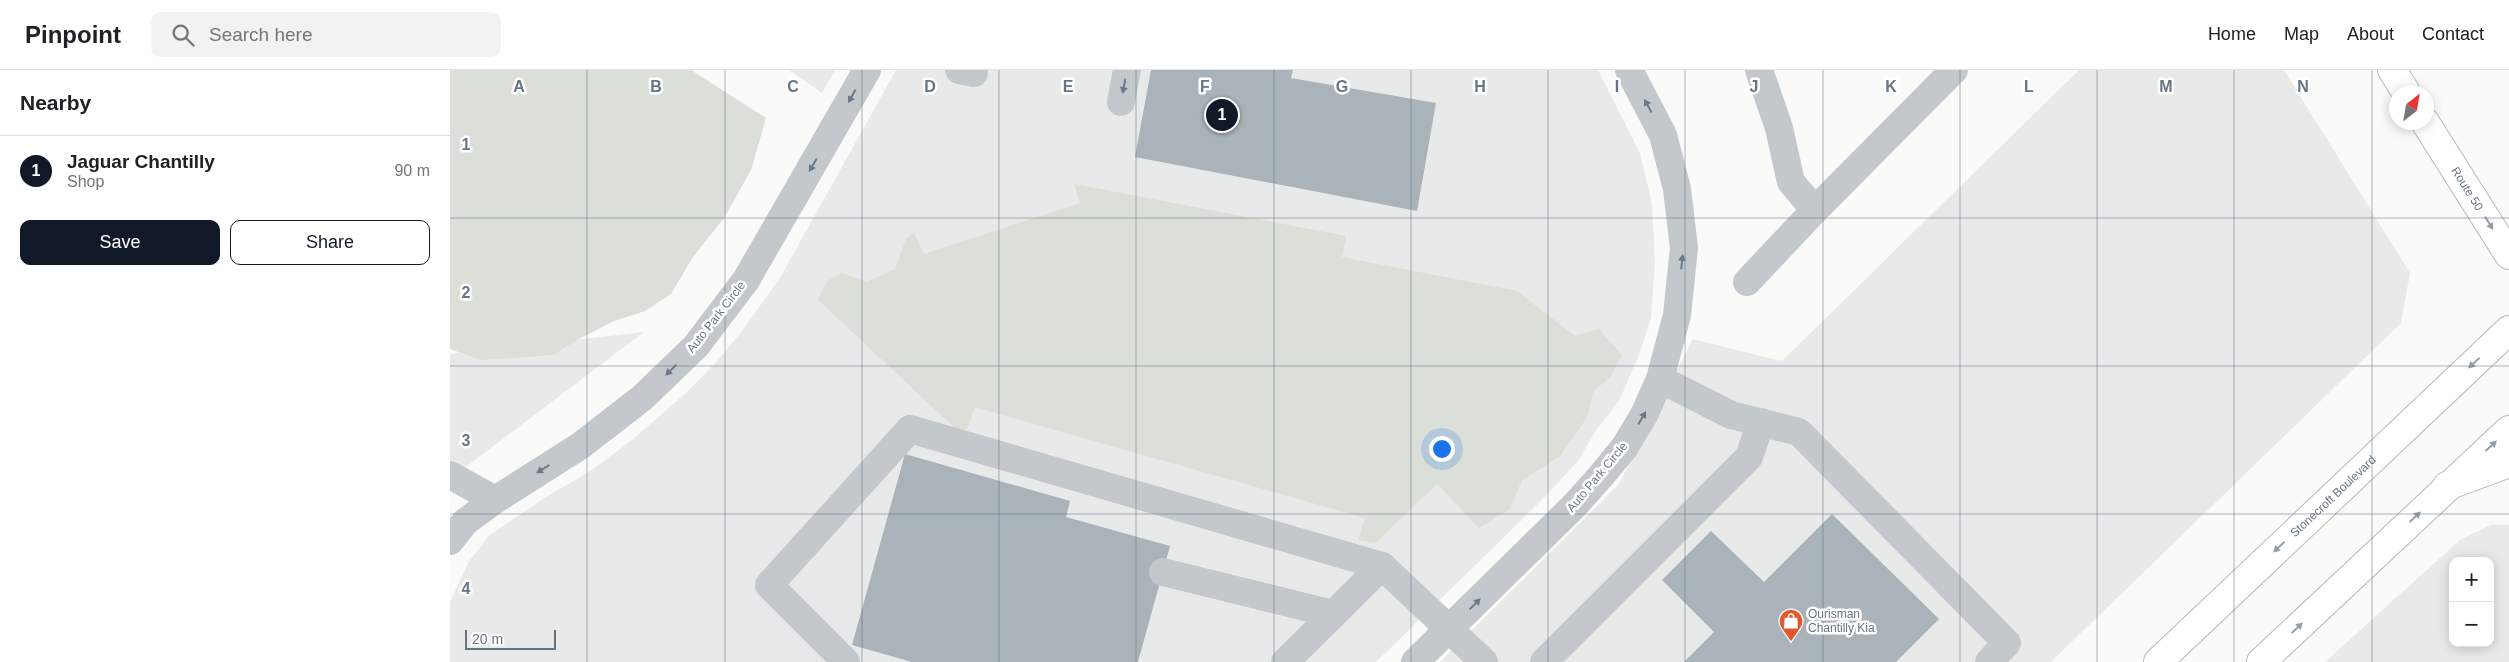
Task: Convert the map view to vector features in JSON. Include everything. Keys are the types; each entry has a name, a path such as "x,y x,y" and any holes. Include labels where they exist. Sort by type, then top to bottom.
{"main road":[{"path":"2392,70 2402,85"},
{"name":"Route 50","path":"2430,130 2509,255"},
{"name":"Stonecroft Boulevard","path":"2158,662 2509,330"},
{"path":"2261,662 2509,430"},
{"path":"2447,486 2509,463"}],"street":[{"name":"Auto Park Circle","path":"450,541 465,522 494,500 580,446 642,398 696,346 746,280 867,70"},
{"path":"1121,102 1127,70"},
{"name":"Auto Park Circle","path":"1415,662 1601,476 1624,448 1644,415 1660,379 1676,315 1684,248 1677,189 1663,135 1629,70"},
{"path":"1759,70 1779,128 1791,182 1815,210"},
{"path":"1747,282 1815,210 1954,70"},
{"path":"1660,379 1732,415 1799,432 2007,643 1989,662"},
{"path":"1544,662 1749,456 1761,422"},
{"path":"846,662 770,585 910,429 1382,566 1484,662"},
{"path":"450,475 494,500"},
{"path":"1285,662 1382,566"},
{"path":"1163,572 1333,614"}],"shaded area":[{"path":"450,70 691,70 766,118 751,170 724,218 693,257 671,294 645,311 614,321 575,341 554,355 481,360 450,349"},
{"path":"789,70 835,70 822,93"},
{"path":"896,70 1598,70 1640,153 1652,204 1655,263 1651,318 1639,355 1619,401 1595,432 1578,461 1541,501 1376,662 450,662 450,602 469,561 489,536 541,500 592,470 632,440 687,392 718,360 743,330 781,276"},
{"path":"2079,70 2284,70 2410,273 2401,323 2051,662 1440,662 1618,485 1693,339 1782,361"},
{"path":"1074,184 1346,236 1342,257 1517,291 1575,336 1599,329 1622,355 1610,377 1593,392 1588,416 1560,456 1522,480 1510,509 1479,528 1437,484 1375,543 1358,540 1365,518 975,407 967,429 958,431 818,300 827,281 842,273 867,282 895,269 906,239 914,233 924,254 1080,203"},
{"path":"644,332 450,479 450,354"},
{"path":"2491,525 2509,525 2509,662 2325,662 2460,540"}],"building":[{"path":"1151,70 1293,70 1291,78 1436,103 1417,211 1135,157"},
{"path":"905,454 1070,501 1066,517 1170,546 1138,662 912,662 852,645"},
{"path":"1832,514 1939,619 1896,662 1684,662 1714,632 1662,580 1711,531 1764,582"}],"place":[{"name":"Jaguar Chantilly","path":"1222,115"},
{"name":"Ourisman Chantilly Kia","path":"1791,642"}]}
